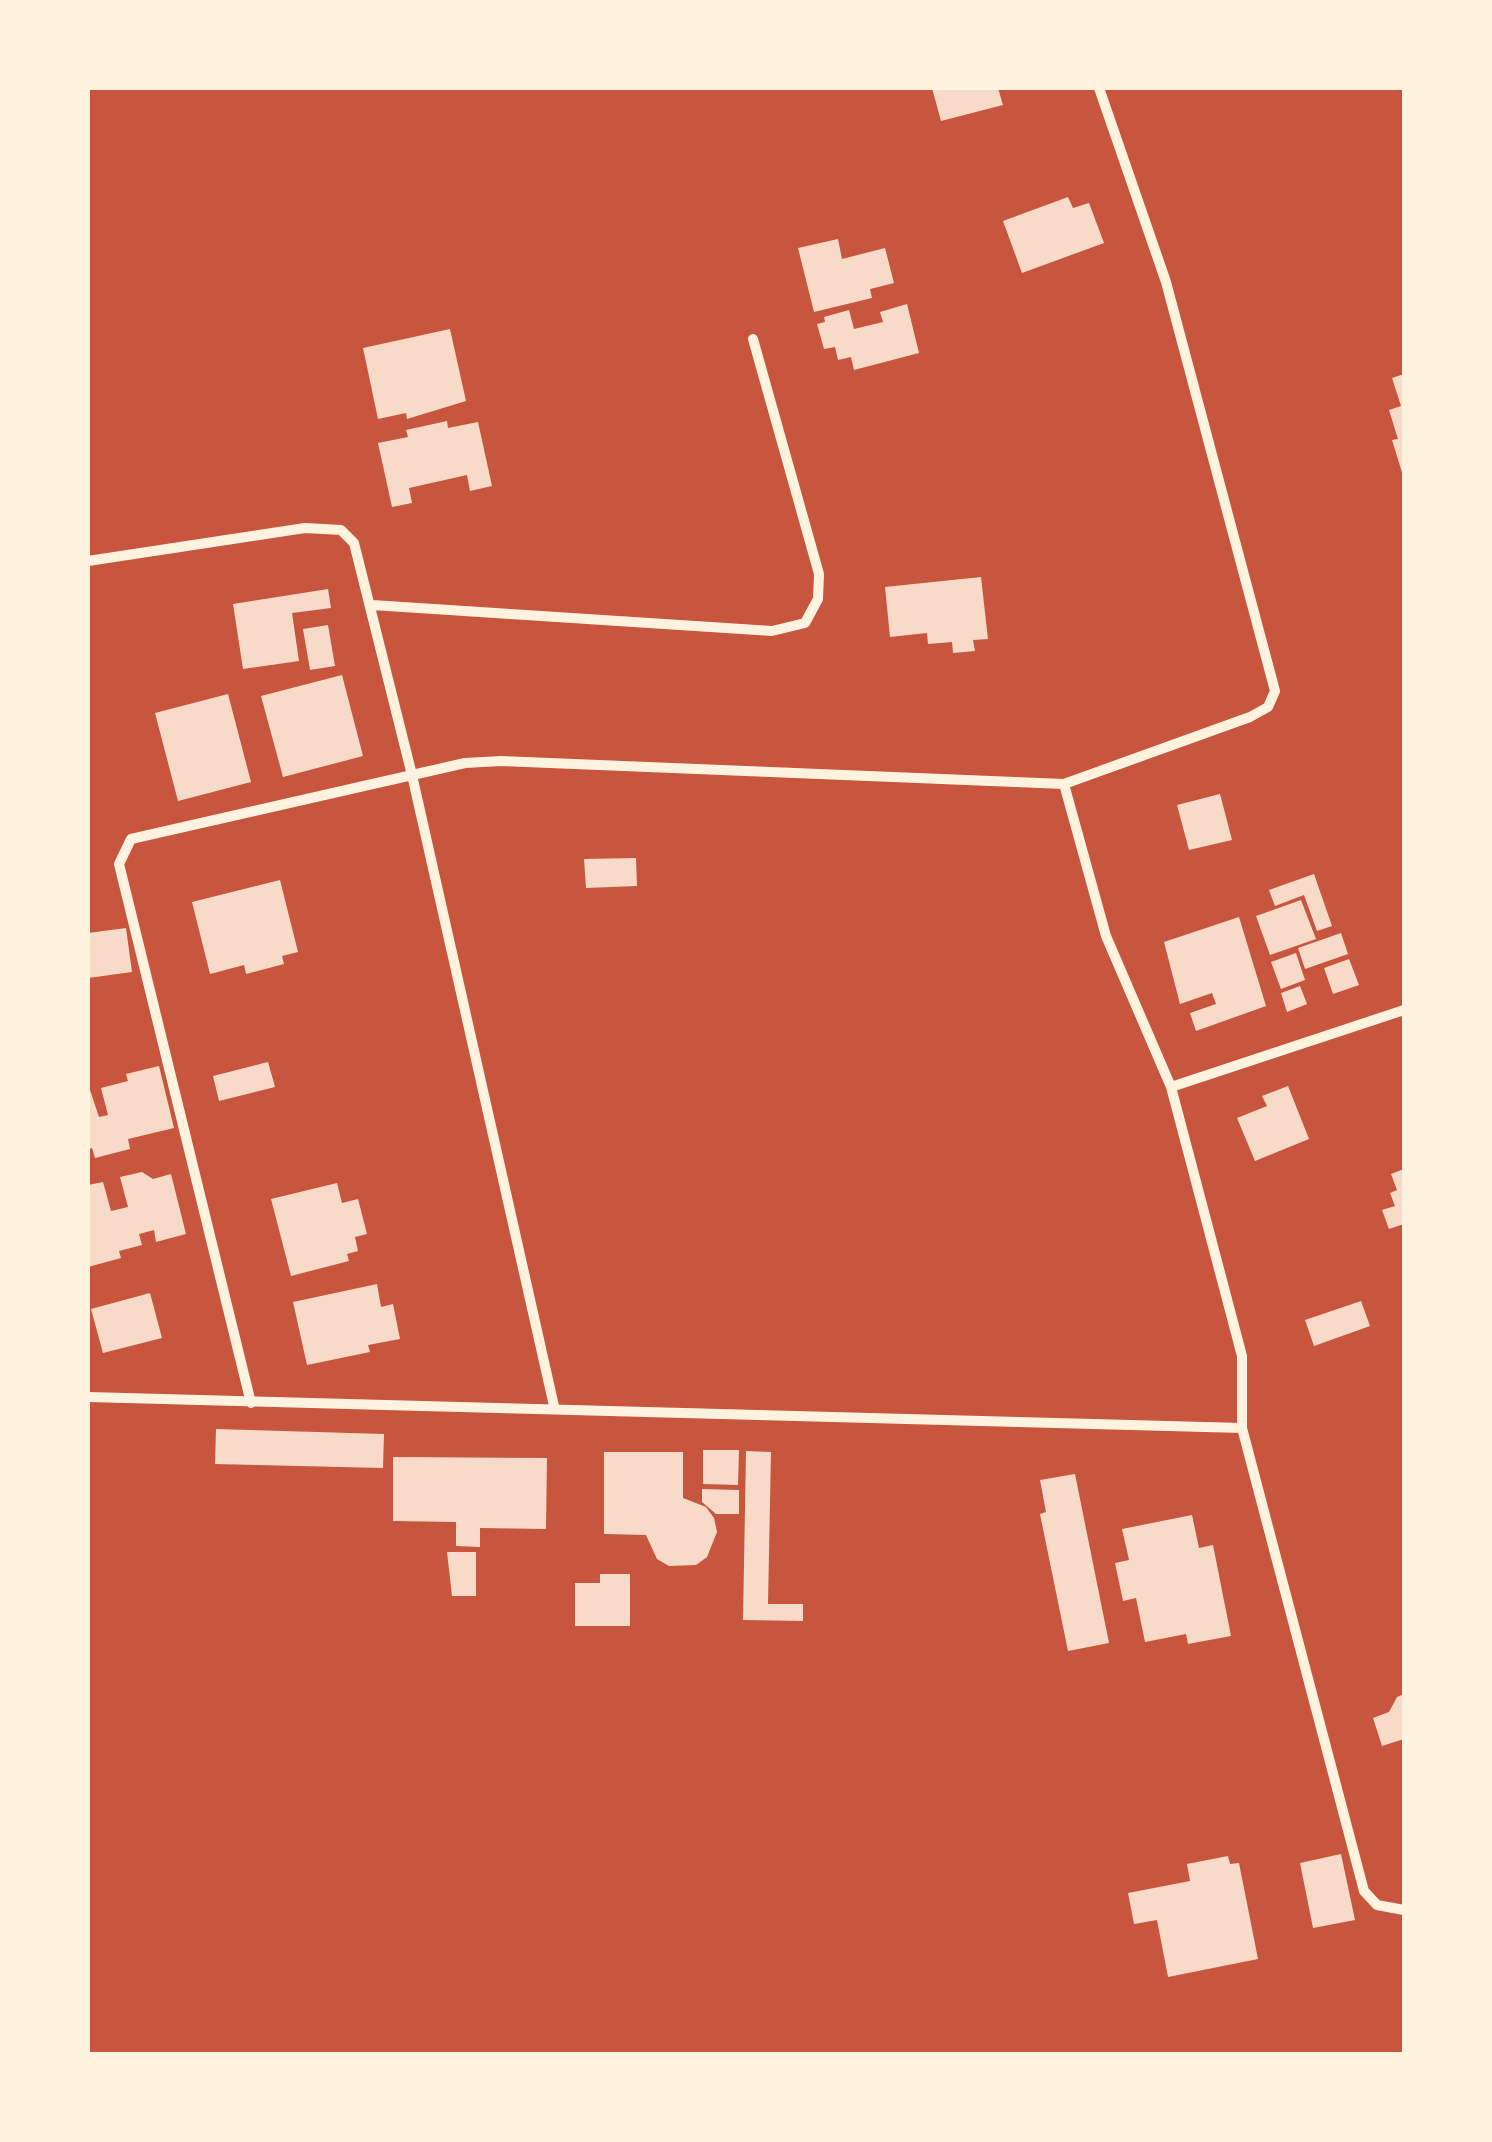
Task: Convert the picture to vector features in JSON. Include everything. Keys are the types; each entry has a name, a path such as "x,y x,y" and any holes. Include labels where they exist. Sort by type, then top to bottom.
{"street":[{"path":"251,1403 119,864 131,838 144,832 412,776 500,761 1064,784 1268,707 1275,691 1166,282 1098,88"},
{"path":"372,605 772,630 805,623 818,599 820,574 753,339"},
{"path":"88,562 328,527 341,530 354,543 412,776 554,1406"},
{"path":"1064,784 1106,936 1171,1087 1242,1356 1242,1428 1364,1891 1378,1905 1404,1910"},
{"path":"1171,1087 1404,1010"},
{"path":"88,1397 554,1406 1242,1428"}],"building":[{"path":"932,88 998,88 1003,105 941,121"},
{"path":"1068,197 1073,208 1089,203 1104,243 1022,273 1003,221"},
{"path":"838,239 842,259 885,248 894,283 870,289 872,298 814,312 798,248"},
{"path":"907,304 919,353 854,370 851,357 838,360 835,347 824,349 817,324 825,322 824,317 849,310 854,329 883,322 880,312"},
{"path":"450,329 466,401 407,419 406,413 378,419 363,348"},
{"path":"1404,374 1404,479 1392,440 1398,439 1389,410 1401,406 1392,378"},
{"path":"447,421 448,428 478,422 492,486 470,491 467,475 409,488 412,503 392,507 378,443 408,437 406,430"},
{"path":"981,577 988,639 973,640 975,651 953,653 952,642 928,644 927,633 890,637 885,587"},
{"path":"328,589 331,608 292,613 299,661 243,669 233,604"},
{"path":"328,625 335,666 310,670 303,629"},
{"path":"342,675 363,756 283,777 261,696"},
{"path":"228,694 251,782 178,801 155,713"},
{"path":"1220,794 1232,840 1189,850 1177,805"},
{"path":"636,858 637,886 586,888 584,859"},
{"path":"1314,874 1332,926 1317,931 1304,895 1275,906 1269,890"},
{"path":"280,880 298,952 282,956 284,964 246,974 244,965 210,974 192,902"},
{"path":"1301,900 1316,939 1270,955 1256,916"},
{"path":"1239,917 1266,1006 1196,1031 1190,1013 1216,1004 1212,993 1180,1004 1164,942"},
{"path":"126,928 132,972 88,978 88,933"},
{"path":"1341,933 1348,954 1305,969 1298,948"},
{"path":"1296,953 1305,980 1281,989 1271,962"},
{"path":"1349,959 1359,985 1333,994 1324,968"},
{"path":"1300,986 1307,1004 1287,1012 1281,993"},
{"path":"268,1062 275,1087 219,1101 213,1076"},
{"path":"159,1066 174,1128 128,1139 130,1149 95,1158 92,1148 88,1149 88,1084 99,1117 108,1115 101,1088 128,1081 126,1074"},
{"path":"1288,1086 1309,1139 1255,1161 1237,1118 1267,1106 1262,1096"},
{"path":"1404,1169 1404,1224 1389,1229 1382,1210 1395,1206 1390,1193 1397,1190 1391,1174"},
{"path":"142,1172 153,1179 171,1174 186,1234 156,1242 154,1230 139,1234 142,1245 119,1251 121,1258 88,1267 88,1185 103,1182 111,1211 128,1207 120,1177"},
{"path":"337,1183 342,1203 358,1199 367,1234 355,1237 358,1251 347,1254 349,1261 291,1276 271,1199"},
{"path":"377,1284 381,1307 393,1304 400,1339 368,1345 370,1352 307,1365 293,1302"},
{"path":"150,1293 162,1338 103,1353 91,1309"},
{"path":"1361,1301 1370,1326 1314,1346 1305,1320"},
{"path":"216,1429 384,1434 383,1468 215,1464"},
{"path":"703,1450 739,1450 738,1485 703,1484"},
{"path":"746,1451 771,1452 768,1604 803,1604 803,1621 743,1620"},
{"path":"604,1452 683,1452 683,1498 706,1507 714,1518 717,1532 707,1557 696,1565 669,1566 657,1559 646,1535 604,1534"},
{"path":"393,1457 547,1458 546,1529 480,1528 480,1547 456,1546 456,1522 393,1521"},
{"path":"1075,1474 1109,1643 1068,1651 1040,1514 1046,1512 1040,1480"},
{"path":"702,1489 739,1490 739,1514 716,1514 702,1502"},
{"path":"1192,1515 1199,1548 1213,1545 1231,1636 1188,1644 1186,1634 1145,1642 1136,1598 1123,1601 1115,1563 1129,1560 1122,1529"},
{"path":"447,1552 476,1552 476,1596 452,1596"},
{"path":"600,1574 630,1574 630,1626 575,1626 575,1583 600,1583"},
{"path":"1404,1694 1404,1739 1382,1746 1373,1718 1389,1712 1397,1697"},
{"path":"1341,1854 1355,1920 1313,1928 1300,1863"},
{"path":"1228,1856 1230,1864 1239,1863 1258,1959 1168,1977 1157,1920 1134,1924 1128,1893 1190,1881 1187,1864"}]}
